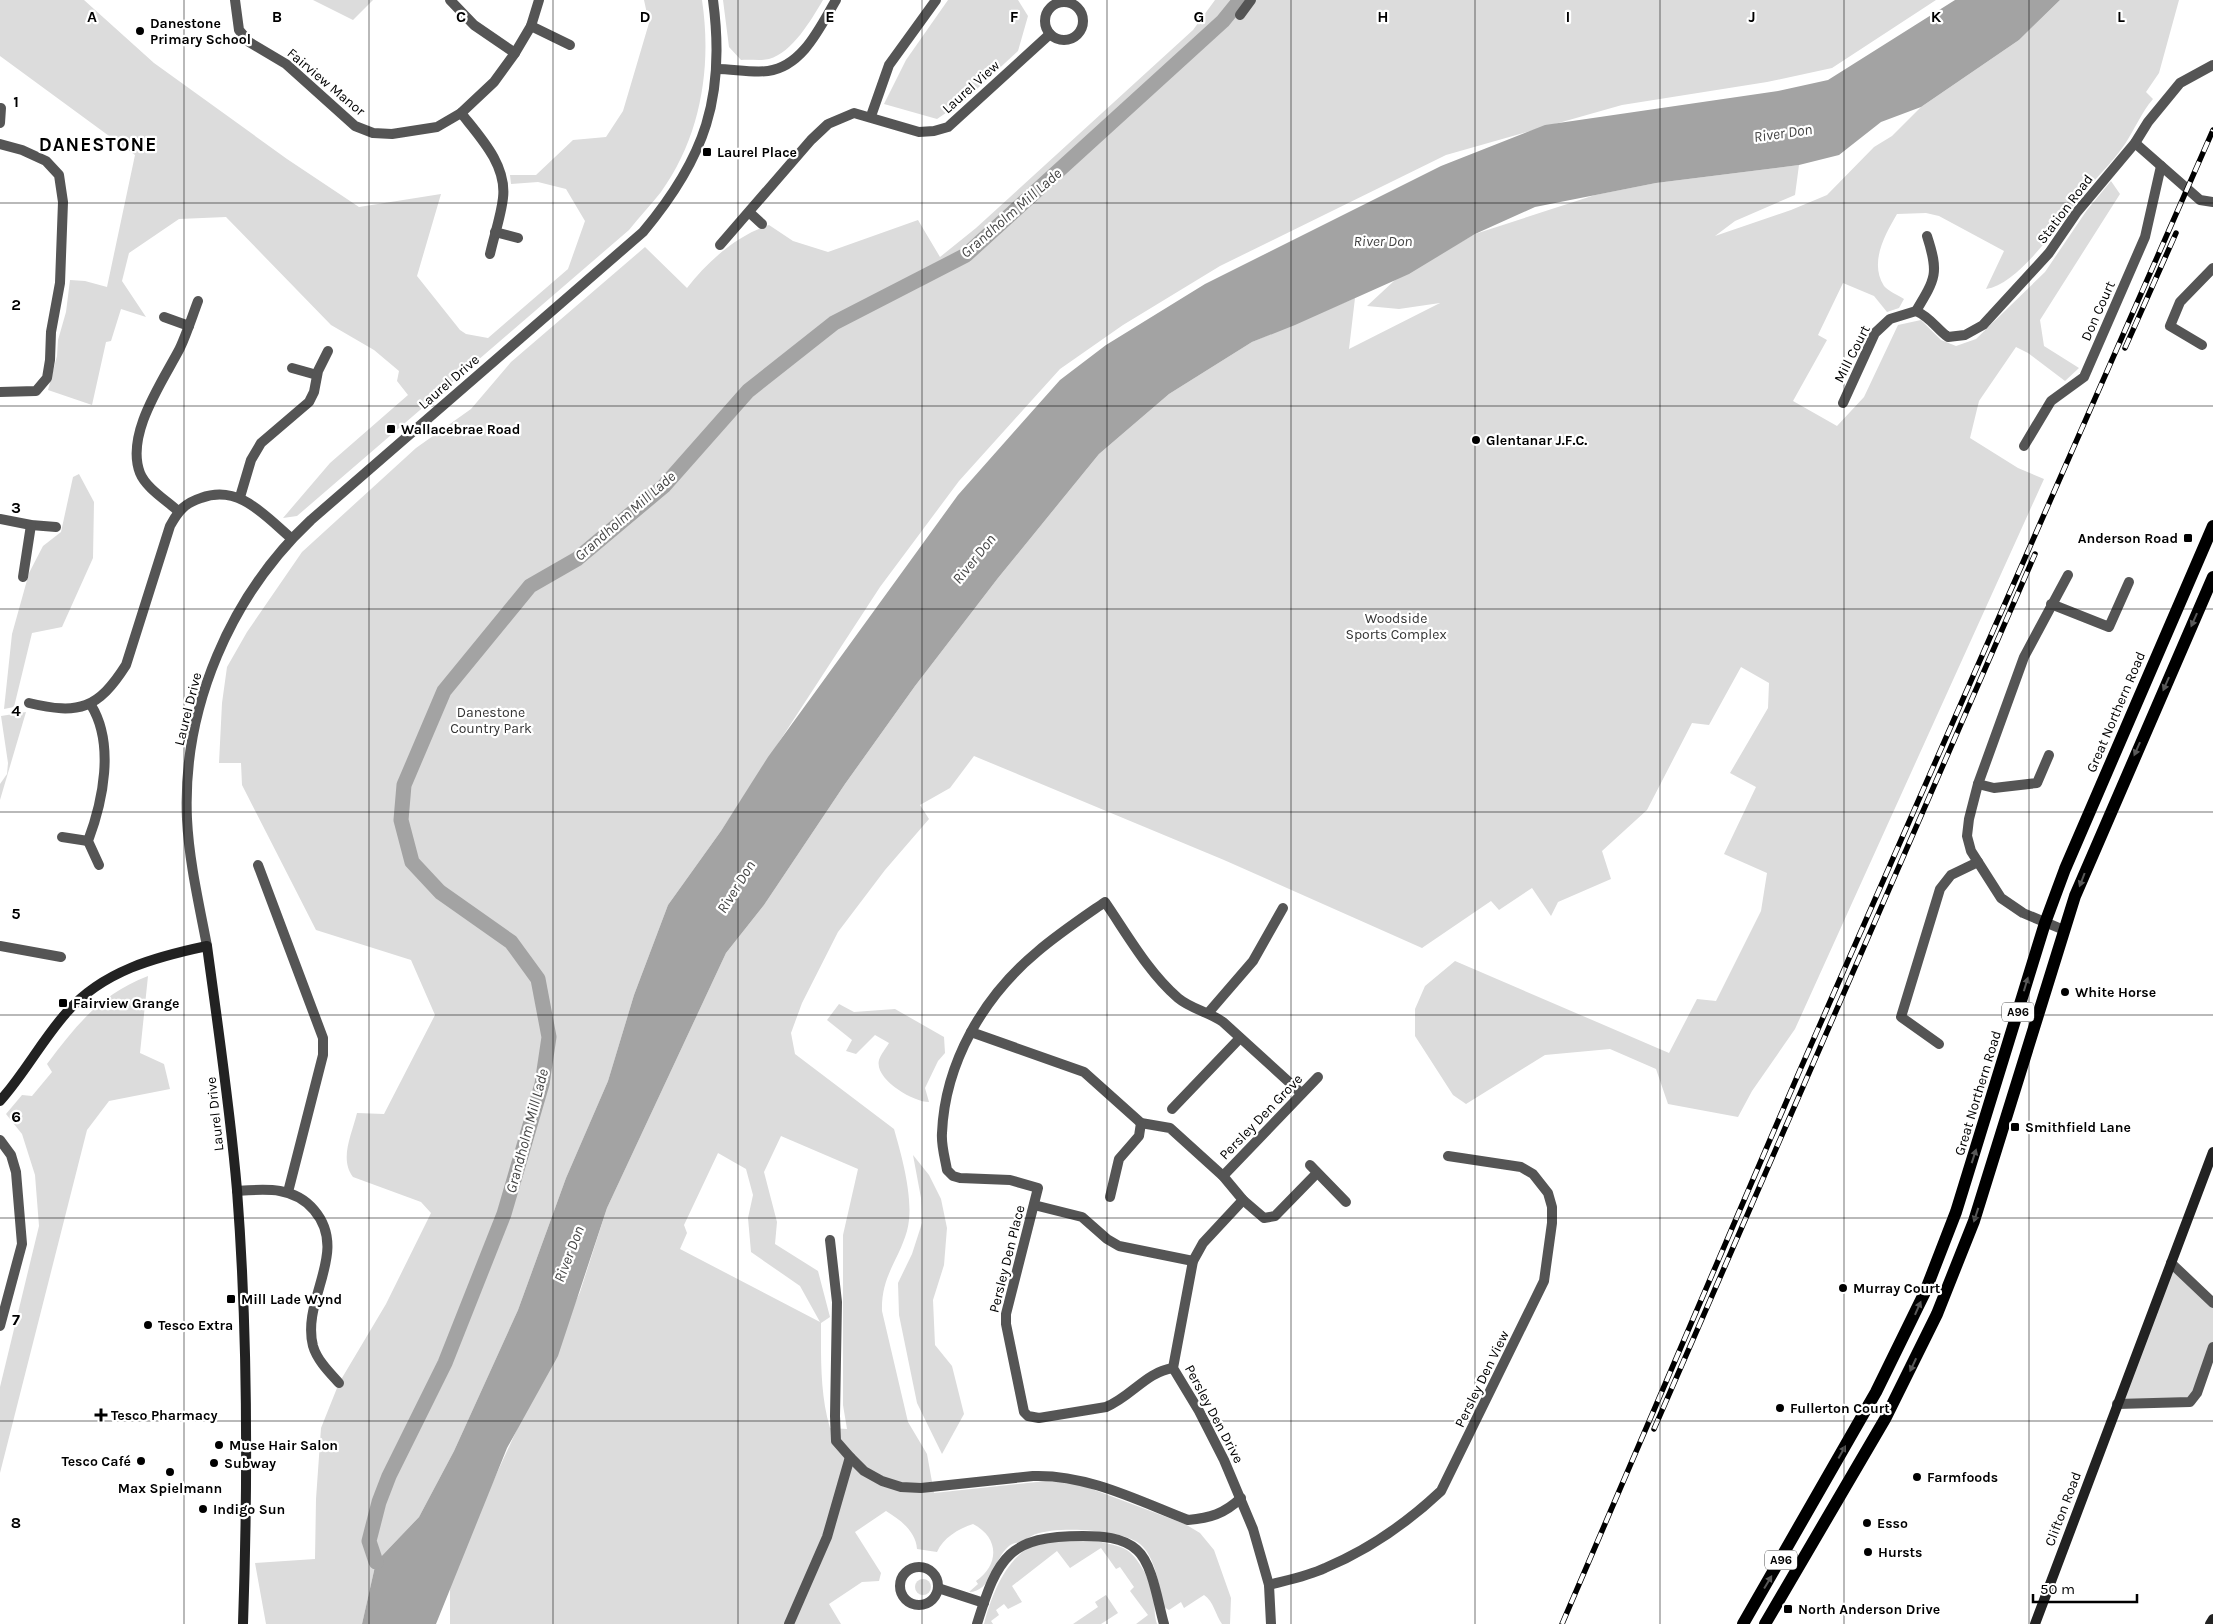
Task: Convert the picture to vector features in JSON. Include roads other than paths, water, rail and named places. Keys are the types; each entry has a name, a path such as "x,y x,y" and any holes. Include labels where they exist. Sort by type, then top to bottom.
{"main road":[{"name":"Great Northern Road","path":"1743,1624 1876,1392 1925,1292 1967,1180 2045,923 2065,869 2213,526"},
{"name":"A96","path":"1767,1619 1836,1506 1902,1387 1964,1249 1991,1169 2064,930 2100,836 2213,577"}],"street":[{"name":"Fairview Manor","path":"235,0 239,30 249,42 286,64 355,126 373,133 392,134 437,127 461,113 494,82 515,53 530,26 539,0"},
{"path":"450,0 474,25 515,53"},
{"name":"Laurel Drive","path":"243,1624 246,1389 237,1191 227,1089 207,946 193,870 187,818 191,750 201,704 214,660 246,598 291,538 643,232 666,204 694,158 712,106 717,69 713,0"},
{"path":"717,69 767,71 781,67 809,44 836,0"},
{"path":"871,116 889,65 936,0"},
{"path":"1240,16 1251,0"},
{"path":"530,26 570,45"},
{"name":"Laurel View","path":"720,246 811,140 828,124 854,113 871,116 919,132 934,131 948,127 1050,34"},
{"path":"2213,65 2180,83 2148,122 2135,143 2200,200 2213,202"},
{"path":"0,123 1,108"},
{"path":"461,113 488,147 499,169 504,196 490,254"},
{"name":"Station Road","path":"1916,311 1925,315 1948,338 1965,335 1983,325 2049,253 2077,212 2135,143"},
{"path":"0,144 22,150 46,161 59,175 63,202 60,284 51,332 46,378 36,391 0,392"},
{"name":"Don Court","path":"2024,446 2051,402 2084,377 2145,237 2161,166"},
{"path":"750,213 762,224"},
{"path":"495,232 518,238"},
{"path":"1916,311 1930,288 1936,264 1928,236"},
{"path":"2202,346 2170,326 2180,302 2213,268"},
{"path":"178,511 152,489 140,473 136,450 150,405 189,326 198,301"},
{"name":"Mill Court","path":"1843,403 1875,332 1890,319 1916,311"},
{"path":"164,317 189,326"},
{"path":"240,497 251,460 261,443 309,402 314,392 317,374 328,351"},
{"path":"292,368 317,374"},
{"path":"29,703 55,710 91,705 115,681 126,665 170,526 178,511 193,500 211,494 226,493 240,497 254,506 291,538"},
{"path":"0,518 31,526 56,527"},
{"path":"23,577 31,526"},
{"path":"2064,930 2016,909 2001,898 1971,851 1968,836 1968,819 1978,784 2024,657 2068,575"},
{"path":"2051,604 2108,627 2129,582"},
{"path":"91,705 96,713 104,748 99,812 88,841 99,865"},
{"path":"1978,784 1994,788 2037,783 2049,755"},
{"path":"62,837 88,841"},
{"path":"1939,1044 1901,1017 1940,889 1951,875 1978,862"},
{"path":"258,865 322,1038 323,1055 288,1192"},
{"path":"1301,1093 1208,1012 1179,999 1154,973 1105,902 1037,952 997,990 971,1032 1075,1067 1084,1072 1141,1122 1170,1128 1223,1176 1243,1200 1260,1215 1270,1218 1276,1216 1313,1169 1346,1202"},
{"path":"1208,1012 1253,962 1283,908"},
{"path":"0,946 61,956"},
{"path":"0,1101 24,1073 67,1012 85,994 112,976 158,956 207,946"},
{"name":"Persley Den Place","path":"971,1032 946,1095 942,1134 947,1170 953,1176 960,1178 1010,1180 1038,1188 1006,1314 1006,1324 1023,1406 1028,1416 1039,1418 1106,1407 1151,1375 1173,1368"},
{"path":"1172,1110 1240,1038"},
{"name":"Persley Den Grove","path":"1223,1176 1318,1077"},
{"path":"1110,1197 1119,1159 1139,1136 1141,1122"},
{"path":"0,1140 11,1155 16,1172 22,1244 0,1326"},
{"name":"Clifton Road","path":"2035,1624 2213,1152"},
{"name":"Persley Den View","path":"1269,1585 1324,1569 1370,1545 1414,1518 1441,1492 1544,1281 1552,1223 1552,1207 1542,1182 1521,1167 1448,1156"},
{"path":"237,1191 270,1189 288,1192 306,1200 321,1217 329,1238 327,1262 311,1322 313,1346 322,1365 338,1383"},
{"name":"Persley Den Drive","path":"1243,1200 1203,1243 1194,1261 1173,1368 1202,1417 1241,1498 1253,1529 1269,1585 1271,1624"},
{"path":"1034,1204 1082,1217 1106,1239 1119,1246 1194,1261"},
{"path":"830,1240 837,1302 836,1441 864,1471 882,1481 901,1487 921,1488 1052,1475 1075,1478 1188,1520 1208,1518 1227,1512 1241,1498"},
{"path":"2171,1263 2213,1303"},
{"path":"2117,1404 2190,1402 2197,1393 2213,1347"},
{"path":"789,1624 827,1537 850,1457"},
{"path":"978,1624 984,1602 1004,1559 1013,1551 1038,1539 1051,1536 1097,1536 1126,1542 1138,1550 1147,1563 1164,1624"},
{"path":"938,1588 984,1602"},
{"path":"2210,1624 2213,1618"}],"water":[{"name":"River Don","path":"1955,0 2060,0 2019,40 1921,107 1881,122 1839,155 1799,165 1656,183 1535,207 1475,234 1409,274 1252,342 1169,394 1099,454 998,578 915,686 845,784 764,905 726,953 607,1208 558,1356 507,1448 436,1624 362,1624 376,1562 419,1517 454,1451 518,1310 566,1178 608,1081 634,995 668,905 721,831 768,757 958,495 1060,380 1106,345 1205,284 1441,166 1545,125 1778,91 1828,80"}],"waterway":[{"name":"Grandholm Mill Lade","path":"376,1562 369,1541 379,1502 389,1476 445,1363 504,1214 542,1084 549,1037 538,979 511,942 440,892 412,862 401,820 404,785 444,691 530,586 577,559 664,486 748,391 834,323 966,255 1223,21 1240,0"}],"railway":[{"path":"1562,1624 1800,1070 2213,130"},
{"path":"2125,348 2176,233"},
{"path":"1654,1429 2035,554"}],"place":[{"name":"Danestone Primary School","path":"140,31"},
{"name":"Laurel Place","path":"707,152"},
{"name":"Wallacebrae Road","path":"391,429"},
{"name":"Glentanar J.F.C.","path":"1476,440"},
{"name":"Anderson Road","path":"2188,538"},
{"name":"White Horse","path":"2065,992"},
{"name":"Fairview Grange","path":"63,1003"},
{"name":"Smithfield Lane","path":"2015,1127"},
{"name":"Murray Court","path":"1843,1288"},
{"name":"Mill Lade Wynd","path":"231,1299"},
{"name":"Tesco Extra","path":"148,1325"},
{"name":"Fullerton Court","path":"1780,1408"},
{"name":"Tesco Pharmacy","path":"101,1415"},
{"name":"Muse Hair Salon","path":"219,1445"},
{"name":"Tesco Café","path":"141,1461"},
{"name":"Subway","path":"214,1463"},
{"name":"Max Spielmann","path":"170,1472"},
{"name":"Farmfoods","path":"1917,1477"},
{"name":"Indigo Sun","path":"203,1509"},
{"name":"Esso","path":"1867,1523"},
{"name":"Hursts","path":"1868,1552"},
{"name":"North Anderson Drive","path":"1788,1609"}],"district":[{"name":"DANESTONE","path":"98,145"}],"park label":[{"name":"Woodside Sports Complex","path":"1396,626"},
{"name":"Danestone Country Park","path":"491,720"}]}
